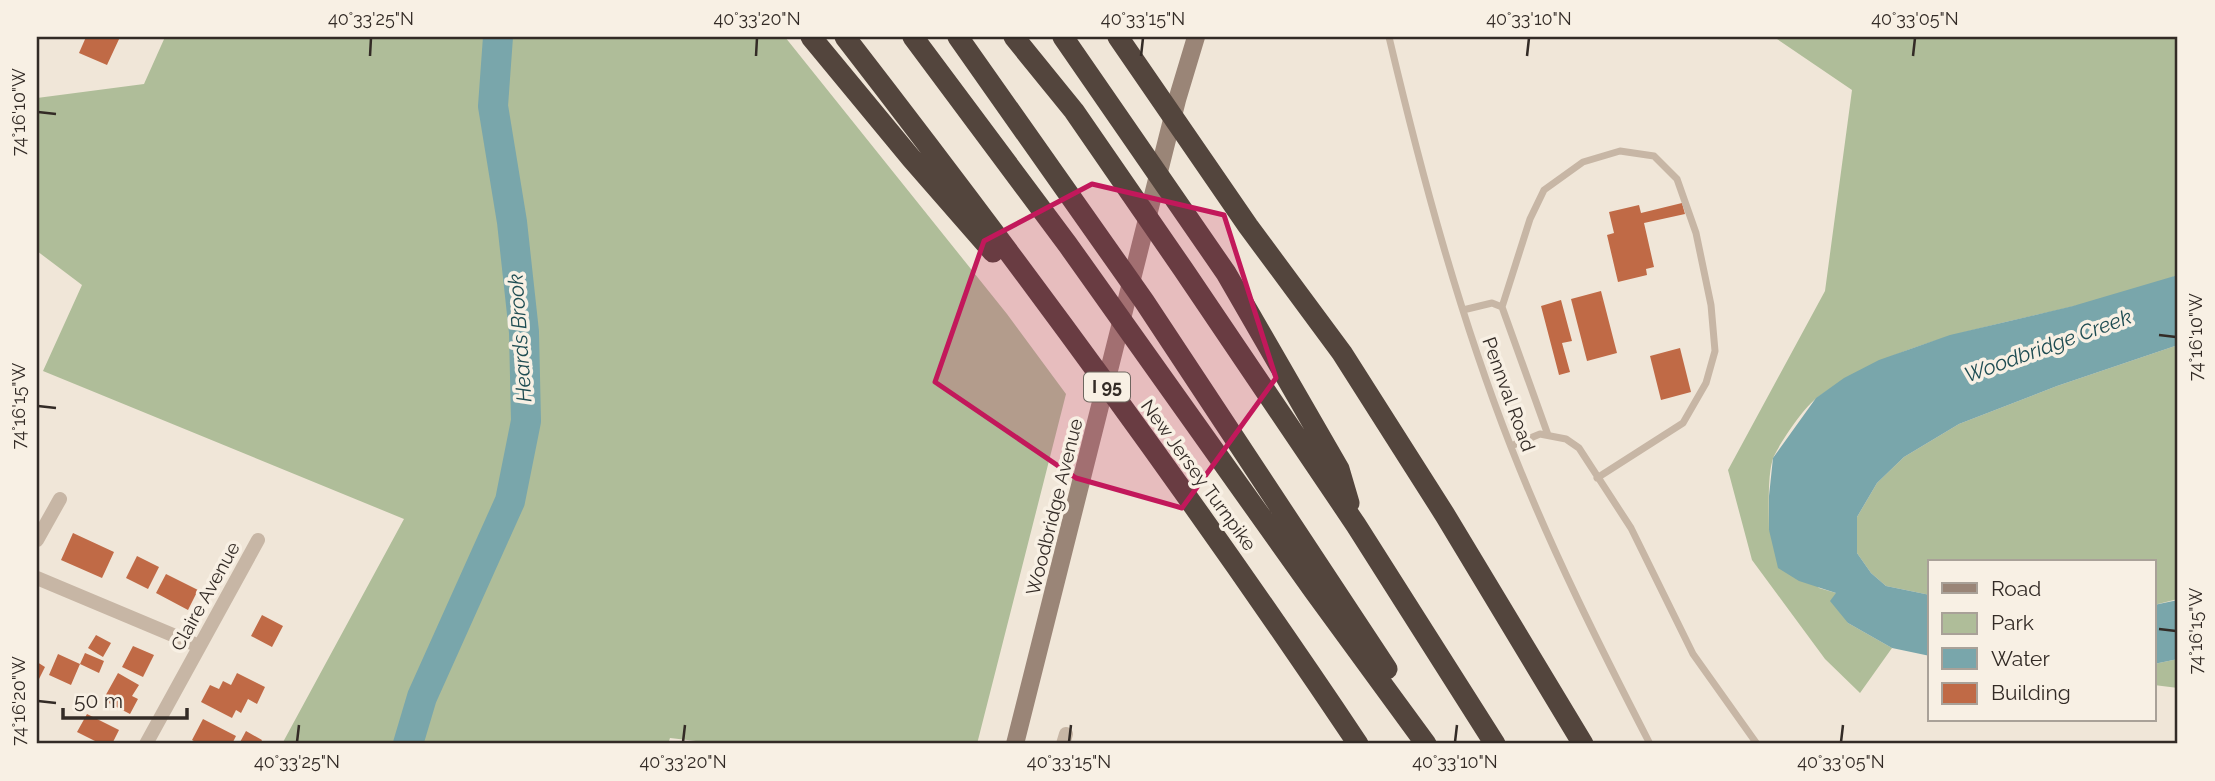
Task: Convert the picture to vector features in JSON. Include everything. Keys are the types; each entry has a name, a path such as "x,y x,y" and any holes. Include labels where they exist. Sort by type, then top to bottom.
{"highway":[{"path":"811,37 911,158 1078,347"},
{"name":"New Jersey Turnpike","path":"845,37 963,191 1189,498 1358,744"},
{"path":"913,37 1076,256 1426,744"},
{"path":"958,37 1144,301 1436,744"},
{"path":"1014,37 1074,111 1356,525 1494,744"},
{"path":"1063,37 1226,273 1339,469 1356,525"},
{"path":"1118,37 1248,226 1342,353 1445,515 1583,744"}],"street":[{"name":"Woodbridge Avenue","path":"1015,744 1193,43"},
{"path":"37,540 60,499"},
{"name":"Claire Avenue","path":"146,744 258,540"},
{"path":"37,578 199,646"}],"lane":[{"name":"Pennval Road","path":"1389,37 1423,178 1462,310 1511,446 1562,566 1650,744"},
{"path":"1548,435 1502,307 1530,219 1544,190 1583,162 1620,151 1654,156 1677,179 1699,245 1711,305 1715,351 1706,383 1683,423 1597,478"},
{"path":"1462,310 1492,303 1502,307"},
{"path":"1511,446 1539,434 1566,439 1579,448 1631,528 1693,654 1757,744"}],"highlighted area":[{"path":"1092,184 1224,215 1276,378 1182,508 1076,478 935,382 984,241"}],"green space":[{"path":"165,37 785,37 1007,314 1066,394 977,744 722,744 670,738 668,744 282,744 404,519 43,371 82,285 37,251 37,98 144,84"},
{"path":"1774,37 2178,37 2178,275 2133,291 1947,337 1902,352 1859,372 1818,397 1794,424 1774,456 1769,481 1769,530 1819,588 1836,593 1848,623 1892,648 1860,693 1825,659 1752,560 1728,470 1825,291 1852,90"},
{"path":"2178,345 2178,599 2156,604 2156,560 1928,560 1928,595 1886,586 1871,573 1857,553 1857,517 1877,483 1904,457 1959,424 2057,386"},
{"path":"2178,659 2178,688 2156,685 2156,664"}],"water":[{"name":"Woodbridge Creek","path":"2178,275 2178,345 2057,386 1959,424 1904,457 1877,483 1857,517 1857,553 1871,573 1886,586 1928,595 1928,656 1892,648 1848,623 1830,601 1836,593 1799,581 1778,568 1769,530 1773,458 1816,398 1844,378 1879,360 1950,335 2073,306"},
{"path":"2178,600 2178,659 2156,664 2156,605"}],"building":[{"path":"86,37 120,37 107,65 79,53"},
{"path":"1682,203 1685,214 1644,223 1654,267 1646,269 1647,275 1618,282 1607,235 1614,233 1609,212 1639,205 1641,213"},
{"path":"1601,291 1617,353 1587,361 1571,299"},
{"path":"1561,300 1572,341 1562,343 1570,372 1559,375 1541,306"},
{"path":"1680,348 1691,392 1661,400 1650,356"},
{"path":"73,533 114,552 102,578 61,560"},
{"path":"137,556 159,567 148,589 126,578"},
{"path":"166,574 198,590 188,610 156,593"},
{"path":"262,615 283,626 272,647 251,636"},
{"path":"96,635 111,643 103,657 88,648"},
{"path":"133,646 154,655 143,677 122,667"},
{"path":"85,653 104,661 99,673 80,664"},
{"path":"58,654 80,664 71,685 49,675"},
{"path":"37,662 45,667 37,683"},
{"path":"118,673 139,685 132,696 138,699 130,714 103,700"},
{"path":"237,673 265,687 257,704 248,699 241,713 236,710 232,718 201,702 210,685 219,689 223,681 231,685"},
{"path":"87,714 119,730 112,744 101,744 77,732"},
{"path":"203,719 236,736 232,744 199,744 192,740"},
{"path":"246,731 262,740 260,744 239,744"}],"waterway":[{"name":"Heards Brook","path":"408,744 422,697 510,501 526,421 524,332 512,222 493,106 498,37"}]}
